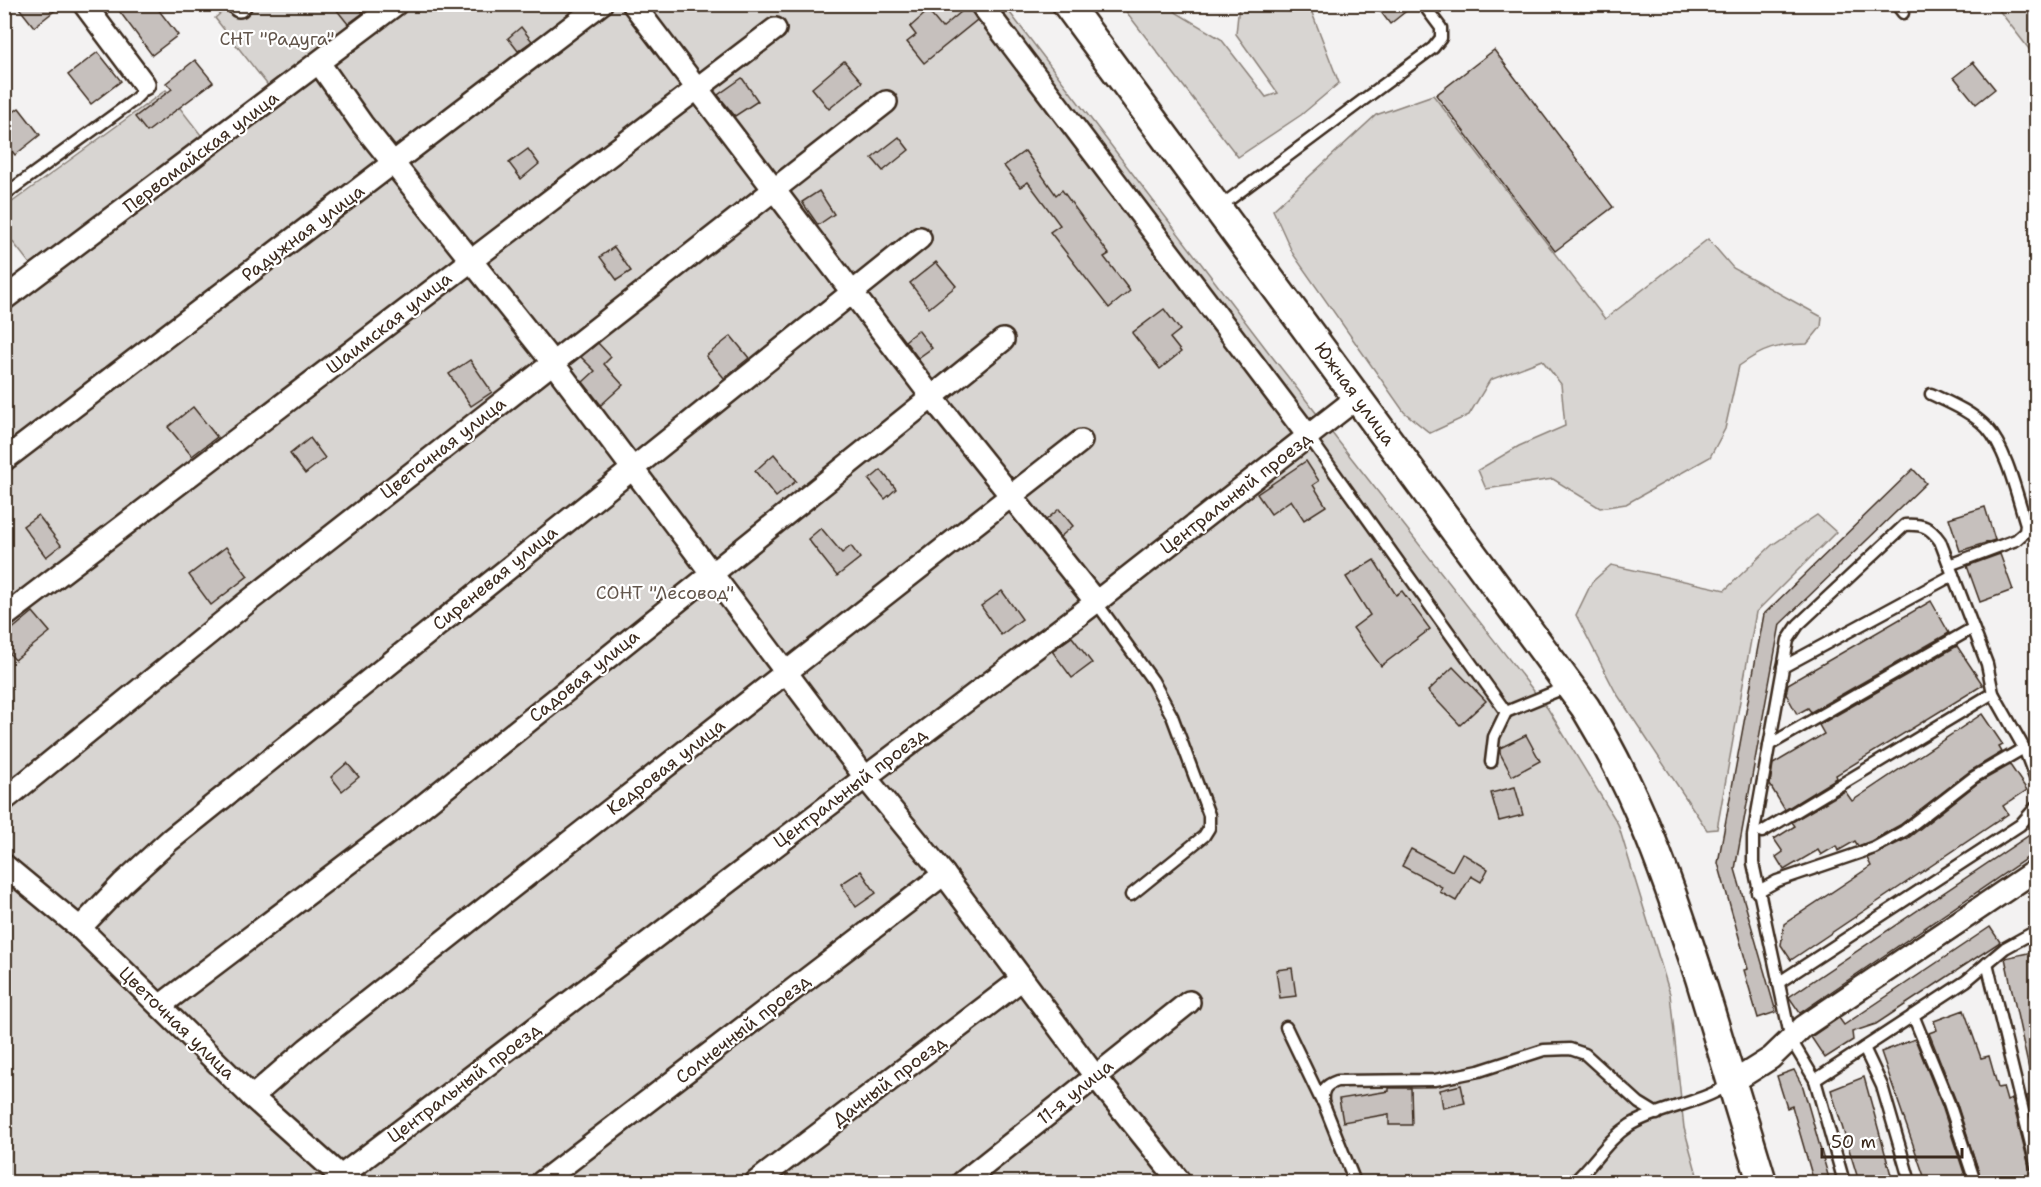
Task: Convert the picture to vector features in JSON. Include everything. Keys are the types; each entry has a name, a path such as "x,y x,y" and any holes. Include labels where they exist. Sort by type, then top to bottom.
{"main road":[{"name":"Южная улица","path":"1067,4 1358,397 1569,687 1611,749 1633,791 1670,886 1733,1082 1762,1182"}],"street":[{"path":"84,4 144,84"},
{"name":"Первомайская улица","path":"4,299 396,4"},
{"name":"Радужная улица","path":"4,460 601,4"},
{"path":"633,4 931,396 1014,496 1096,602"},
{"path":"981,4 1309,436"},
{"name":"Шаимская улица","path":"4,617 775,29"},
{"path":"319,63 394,164 553,363 865,777 944,874 1095,1076 1180,1182"},
{"name":"Цветочная улица","path":"4,800 250,600 886,102"},
{"name":"Сиреневая улица","path":"80,928 123,883 170,840 920,238"},
{"name":"Садовая улица","path":"160,1005 404,821 1003,340"},
{"name":"Центральный проезд","path":"344,1179 1096,602 1358,397"},
{"name":"Кедровая улица","path":"252,1097 307,1049 1082,441"},
{"name":"Цветочная улица","path":"4,865 80,928 252,1097 344,1179"},
{"path":"1733,1082 1771,1058 1803,1027 2037,870"},
{"name":"Солнечный проезд","path":"542,1182 944,874"},
{"name":"Дачный проезд","path":"756,1182 1022,979"},
{"name":"11-я улица","path":"963,1182 1189,1002"}],"lane":[{"path":"1218,208 1433,48 1441,38 1441,28 1423,4"},
{"path":"4,195 133,101 141,93 144,84"},
{"path":"1783,667 1951,570 2016,540 2025,532 2026,524 1998,444 1987,428 1963,410 1931,394"},
{"path":"1309,436 1506,712"},
{"path":"1844,1182 1815,1080 1791,1040 1757,892 1753,863 1753,836 1788,640 1798,625 1905,525 1919,524 1931,529 1940,541 1987,664 1993,693 2024,748 2037,780"},
{"path":"1096,602 1142,664 1172,716 1209,815 1209,828 1204,836 1131,895"},
{"path":"1769,745 1973,628"},
{"path":"1491,762 1494,737 1506,712 1569,687"},
{"path":"1762,832 1993,693"},
{"path":"1757,892 1777,881 1874,848 1904,831 1974,777 2024,748"},
{"path":"1778,983 2020,825 2037,807"},
{"path":"1815,1080 1966,981 2005,948 2037,931"},
{"path":"1987,963 2037,1165"},
{"path":"1914,1015 1949,1103 1975,1182"},
{"path":"1286,1027 1323,1102 1355,1182"},
{"path":"1864,1048 1882,1086 1911,1182"},
{"path":"1323,1102 1322,1092 1328,1084 1337,1080 1435,1080 1479,1071 1544,1050 1570,1049 1585,1054 1639,1103 1657,1114"},
{"path":"1574,1182 1620,1132 1657,1114 1699,1101 1733,1082"}],"green space":[{"name":"СОНТ \"Лесовод\"","path":"216,5 1004,5 1270,354 1548,709 1618,824 1670,994 1684,1128 1699,1182 5,1182 4,290 34,269 5,232 4,208 166,90 204,139 270,88 215,18 222,12"},
{"path":"1121,5 1169,5 1177,13 1221,39 1266,97 1278,93 1236,34 1239,5 1309,5 1339,83 1301,115 1238,157"},
{"path":"1995,5 2036,5 2036,58"},
{"path":"1433,95 1605,319 1708,239 1733,268 1822,317 1821,327 1807,344 1771,349 1739,366 1725,429 1710,457 1626,504 1600,508 1553,479 1486,489 1478,470 1519,446 1565,426 1561,384 1542,360 1490,380 1469,415 1430,433 1404,412 1293,254 1273,210 1376,115"},
{"path":"1817,515 1836,532 1756,612 1717,829 1707,830 1615,691 1576,615 1592,582 1611,565 1725,590 1772,545"}],"building":[{"path":"16,4 63,4 34,27"},
{"path":"114,4 154,4 178,35 152,55"},
{"path":"332,4 356,4 363,13 348,24"},
{"path":"1375,4 1415,4 1390,24"},
{"path":"968,6 977,20 924,63 907,42 916,35 910,27 928,11 942,28"},
{"path":"521,27 532,41 518,51 508,38"},
{"path":"1494,50 1613,207 1555,251 1436,95"},
{"path":"98,52 121,81 91,104 68,75"},
{"path":"195,60 213,82 147,132 135,117 172,89 166,83"},
{"path":"844,61 862,82 829,109 812,88"},
{"path":"1973,62 1995,89 1976,104 1954,77"},
{"path":"742,78 758,101 735,116 718,95"},
{"path":"19,108 40,135 15,155 4,141 4,119"},
{"path":"899,137 909,150 883,171 872,158"},
{"path":"528,149 539,164 521,179 509,163"},
{"path":"1025,151 1056,195 1062,190 1109,254 1104,257 1130,291 1109,308 1050,232 1060,225 1028,182 1020,187 1004,166"},
{"path":"819,191 834,214 818,225 802,202"},
{"path":"614,247 631,271 617,280 600,257"},
{"path":"936,262 956,286 929,308 910,283"},
{"path":"1164,309 1180,330 1170,338 1181,352 1160,369 1132,333"},
{"path":"918,330 932,348 918,358 905,341"},
{"path":"731,336 749,358 724,378 706,356"},
{"path":"598,343 611,357 604,364 623,385 601,405 583,382 595,371 581,357"},
{"path":"470,360 492,392 471,406 449,374"},
{"path":"193,407 217,437 192,456 168,427"},
{"path":"310,438 325,458 305,474 290,454"},
{"path":"774,454 796,481 776,497 755,471"},
{"path":"1306,461 1319,481 1313,485 1326,506 1304,520 1291,500 1271,514 1257,494"},
{"path":"1913,469 1926,483 1780,624 1735,869 1776,1012 1758,1018 1744,970 1748,969 1718,863 1764,614"},
{"path":"881,470 896,489 885,499 869,480"},
{"path":"1985,507 1995,540 1960,551 1949,518"},
{"path":"1059,509 1073,526 1060,537 1046,520"},
{"path":"38,515 61,545 46,557 23,526"},
{"path":"821,528 842,553 851,546 860,558 837,576 808,539"},
{"path":"226,547 248,576 211,605 189,575"},
{"path":"2000,554 2013,590 1980,602 1967,566"},
{"path":"1374,560 1396,595 1402,591 1430,629 1381,666 1353,628 1370,615 1346,577"},
{"path":"1002,591 1022,619 1001,635 981,606"},
{"path":"1931,601 1949,633 1811,712 1808,708 1797,714 1786,694 1788,684"},
{"path":"33,612 50,632 15,660 4,647 4,636"},
{"path":"1072,637 1092,663 1072,678 1052,651"},
{"path":"1957,646 1983,685 1836,775 1837,778 1785,810 1770,785 1773,764 1824,734 1819,725"},
{"path":"1453,667 1486,701 1460,725 1428,691"},
{"path":"1982,714 2003,745 1999,747 2002,752 1970,771 1900,825 1871,841 1858,846 1855,841 1838,851 1836,846 1821,855 1818,850 1784,870 1776,857 1783,852 1774,839 1795,826 1792,822 1845,791 1852,801"},
{"path":"1526,735 1540,761 1512,776 1500,753 1500,748"},
{"path":"347,763 359,777 342,791 331,777"},
{"path":"2010,765 2027,790 2003,806 2008,814 1791,960 1781,945 1784,924 1871,866 1867,858 1908,838 1978,783"},
{"path":"1515,787 1523,815 1499,821 1491,793"},
{"path":"2037,830 2037,851 1800,1013 1789,997"},
{"path":"1411,849 1452,871 1462,853 1488,869 1481,882 1471,876 1456,901 1440,892 1442,887 1402,866"},
{"path":"861,871 876,893 856,907 841,884"},
{"path":"1990,927 2000,942 1876,1024 1852,1032 1853,1040 1825,1058 1811,1037 1839,1018 1844,1025"},
{"path":"2037,951 2037,1074 2030,1074 2005,958"},
{"path":"1292,968 1296,996 1280,998 1276,970"},
{"path":"1964,1010 1981,1058 1989,1056 1998,1088 2003,1087 2007,1101 2012,1099 2033,1182 1982,1182 1956,1101 1929,1033 1937,1030 1934,1021"},
{"path":"1915,1039 1942,1106 1967,1182 1926,1182 1881,1052"},
{"path":"1794,1070 1803,1087 1830,1182 1814,1182 1792,1106 1787,1108 1777,1076"},
{"path":"1864,1077 1893,1182 1859,1182 1831,1090"},
{"path":"1461,1085 1465,1103 1443,1108 1440,1090"},
{"path":"1389,1088 1411,1088 1412,1125 1389,1125 1389,1114 1343,1122 1339,1099 1389,1091"},
{"path":"2037,1093 2037,1135 2027,1096"}],"park label":[{"name":"СНТ \"Радуга\"","path":"277,39"}]}
